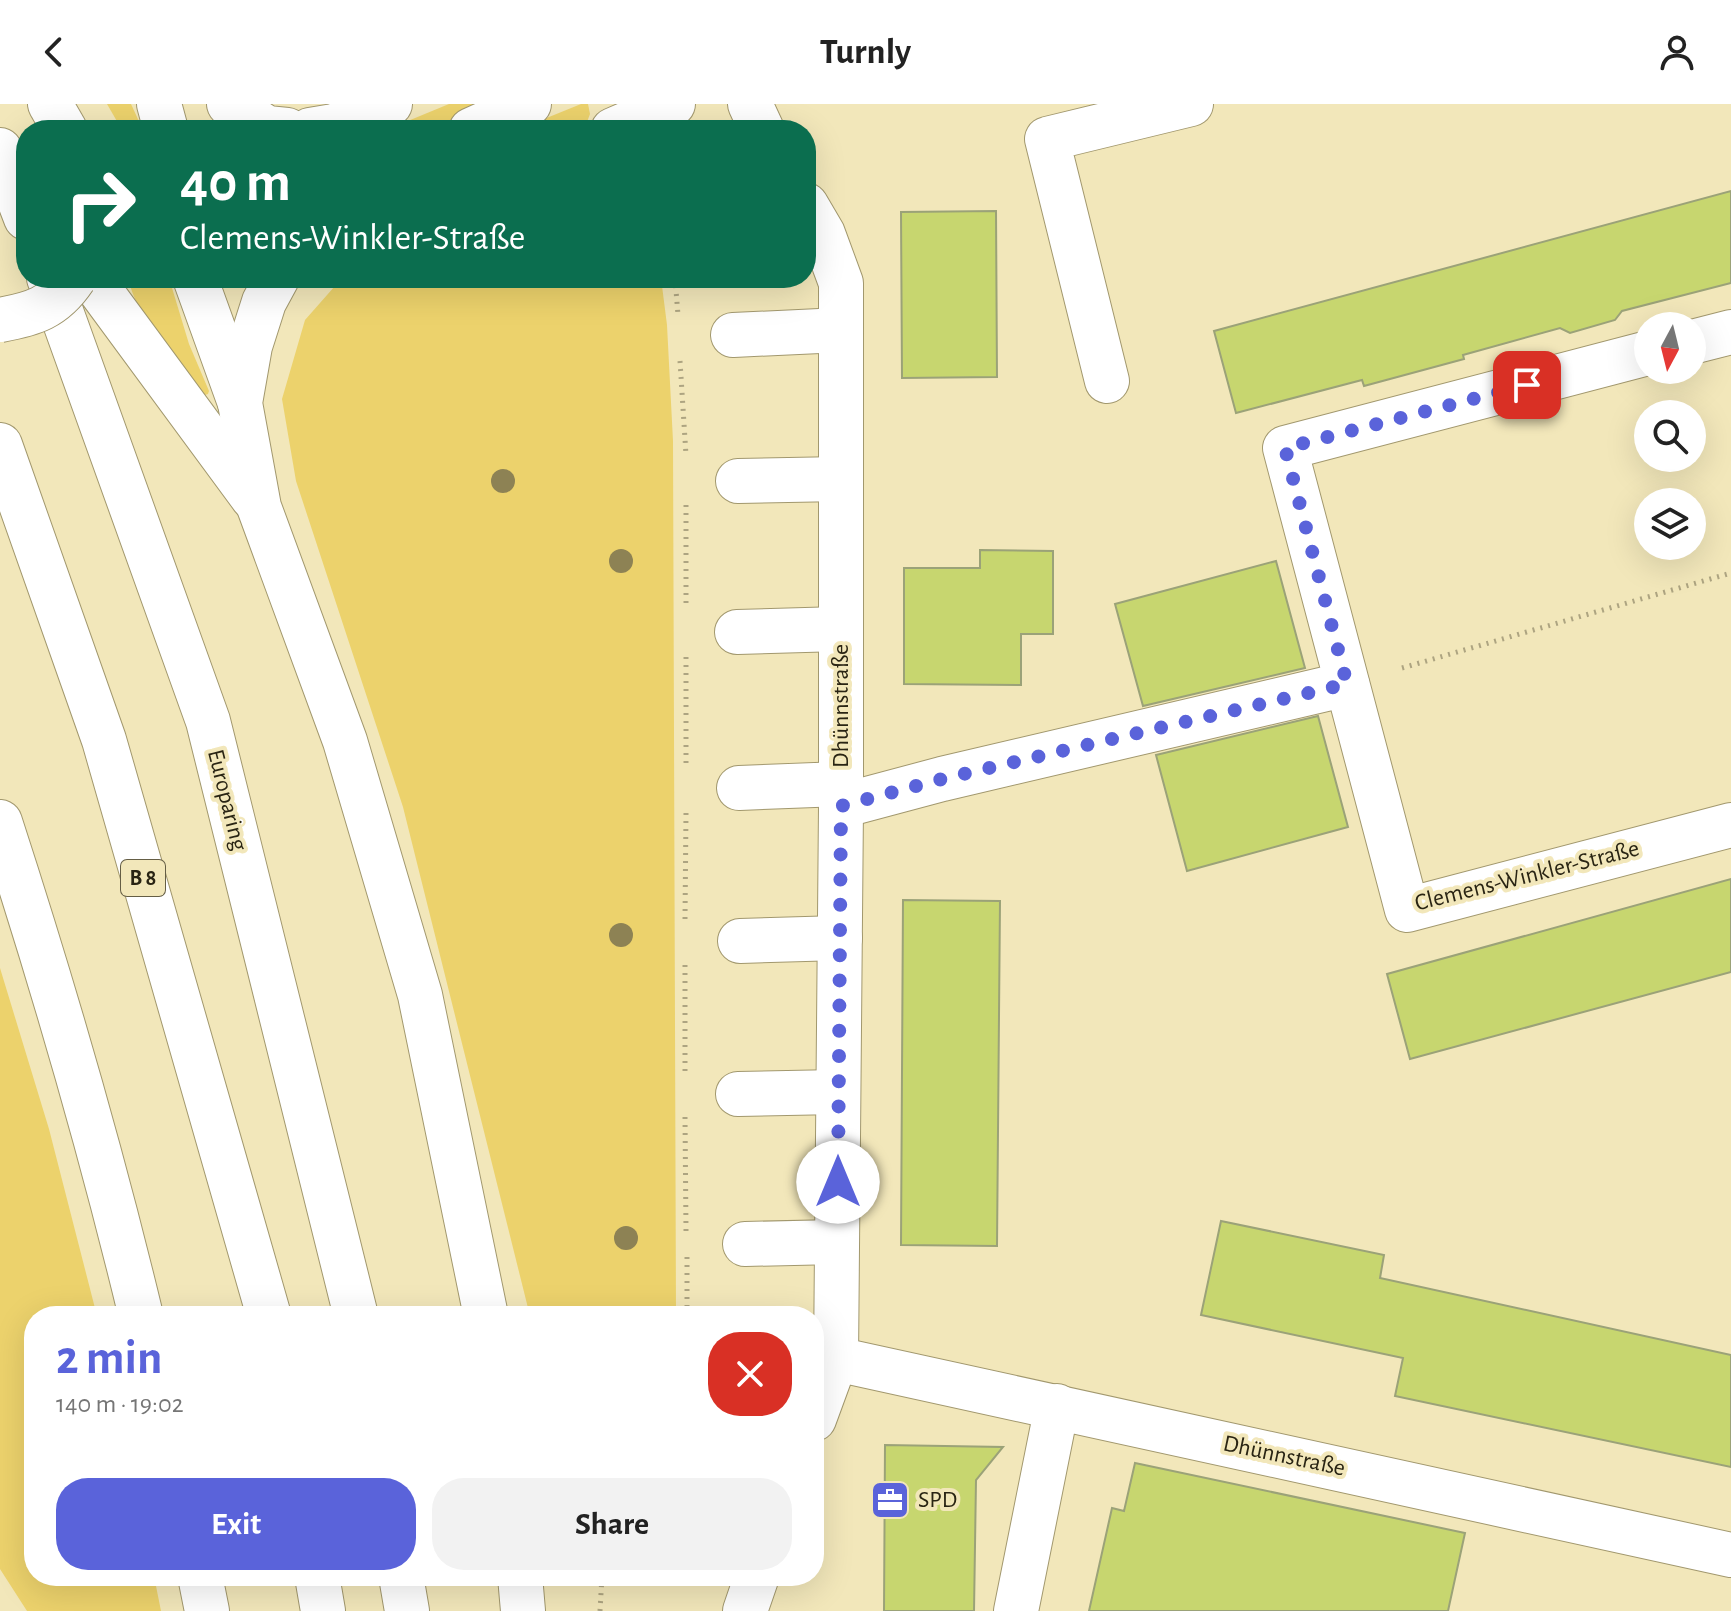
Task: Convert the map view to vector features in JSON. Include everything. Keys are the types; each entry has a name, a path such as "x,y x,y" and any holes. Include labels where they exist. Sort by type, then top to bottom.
{"main road":[{"path":"229,104 254,120"},
{"path":"349,120 390,104"},
{"path":"493,120 529,104"},
{"path":"636,120 673,104"},
{"path":"1107,381 1047,139 1191,104"},
{"path":"0,150 16,192"},
{"name":"Dhünnstraße","path":"816,222 841,283 836,1359 824,1392"},
{"name":"Europaring","path":"53,288 208,721 354,1306"},
{"path":"0,320 37,313 67,288"},
{"path":"98,288 259,507"},
{"path":"199,288 240,403 259,507 345,741 420,995 484,1306"},
{"path":"240,403 250,346 272,288"},
{"path":"733,335 841,330"},
{"path":"1706,338 1731,332"},
{"name":"Clemens-Winkler-Straße","path":"1634,357 1285,448 1407,910 1731,825"},
{"name":"B 8","path":"0,445 104,740 266,1306"},
{"path":"738,481 841,479"},
{"path":"737,632 840,629"},
{"path":"739,788 841,795 942,779 1347,684"},
{"path":"0,822 43,956 118,1220 139,1306"},
{"path":"740,941 840,938"},
{"path":"738,1094 838,1092"},
{"path":"745,1244 837,1242"},
{"name":"Dhünnstraße","path":"836,1359 1731,1555"},
{"path":"1016,1611 1057,1406"},
{"path":"202,1586 207,1611"},
{"path":"319,1586 323,1611"},
{"path":"403,1586 407,1611"},
{"path":"521,1586 523,1611"},
{"path":"745,1611 754,1586"}],"path":[{"path":"1347,684 1731,573"},
{"path":"600,1611 601,1586"}],"shaded area":[{"path":"107,104 131,104 138,120 116,120"},
{"path":"449,104 493,104 455,120 410,120"},
{"path":"581,104 588,104 588,120 542,120"},
{"path":"172,288 208,394 202,396 158,337 131,289"},
{"path":"333,288 662,288 673,441 676,1306 528,1306 403,807 296,481 282,399 305,320"},
{"path":"0,968 49,1129 94,1306 24,1306 24,1586 156,1586 161,1611 27,1611 0,1569"}],"building":[{"path":"1731,191 1731,283 1622,311 1615,320 1570,333 1560,328 1463,355 1464,359 1364,386 1362,380 1236,413 1214,331"},
{"path":"996,211 997,377 902,378 901,212"},
{"path":"980,550 1053,551 1053,634 1021,634 1021,685 904,684 904,568 980,568"},
{"path":"1276,561 1305,668 1143,706 1115,604"},
{"path":"1318,716 1348,827 1187,871 1156,755"},
{"path":"1731,879 1731,972 1410,1059 1387,974"},
{"path":"903,900 1000,901 997,1246 901,1245"},
{"path":"1221,1221 1384,1255 1380,1278 1731,1355 1731,1467 1395,1396 1403,1358 1201,1315"},
{"path":"885,1445 1003,1447 976,1480 974,1611 884,1611"},
{"path":"1135,1463 1465,1533 1448,1611 1089,1611 1112,1508 1124,1511"}],"place":[{"name":"SPD","path":"890,1500"}],"route":[{"path":"838,1182 841,806 942,779 1347,684 1285,448 1527,385"}]}
